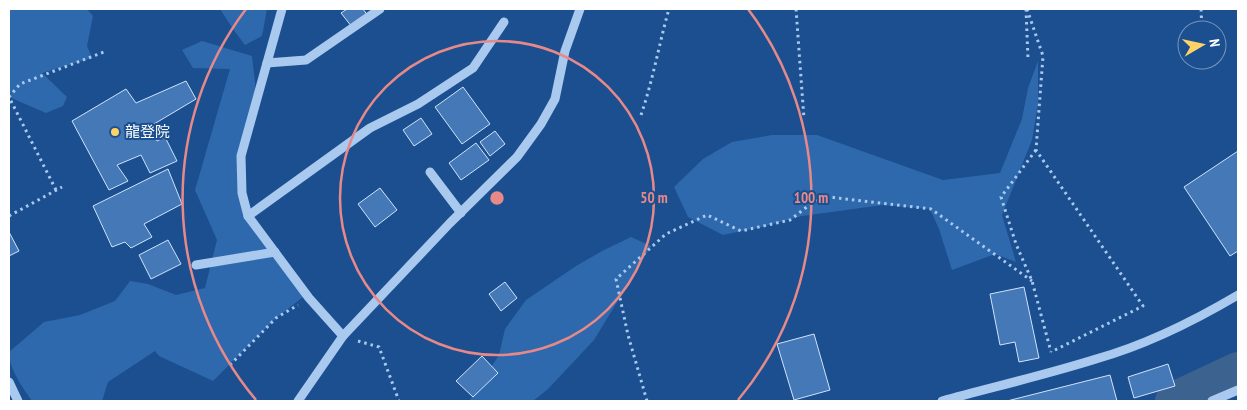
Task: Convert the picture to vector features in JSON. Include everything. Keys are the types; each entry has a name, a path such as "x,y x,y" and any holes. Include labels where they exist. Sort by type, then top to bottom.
{"street":[{"path":"282,9 242,156 242,193 248,216 309,298 344,336"},
{"path":"267,63 306,60 380,9"},
{"path":"298,401 344,336 461,213 518,157 541,124 554,100 565,51 580,9"},
{"path":"248,216 370,128 418,104 472,68 504,22"},
{"path":"430,172 461,213"},
{"path":"196,265 275,252"},
{"path":"942,401 1097,359 1141,344 1203,316 1238,295"},
{"path":"9,382 18,401"},
{"path":"1212,401 1238,390"}],"path":[{"path":"641,115 670,9"},
{"path":"796,9 804,119"},
{"path":"1026,9 1028,59"},
{"path":"1026,9 1043,56 1036,150 1001,197 1016,244 1032,281 1056,370"},
{"path":"56,190 9,97 20,84 104,52"},
{"path":"1036,150 1143,306 1051,352"},
{"path":"9,216 62,187"},
{"path":"647,401 628,335 616,279 666,234 707,215 741,231 790,220 821,196 931,209 1032,281"},
{"path":"230,365 276,318 309,298"},
{"path":"344,336 379,347 399,401"}],"shaded area":[{"path":"9,9 87,9 93,16 87,46 92,58 42,73 67,97 63,106 46,113 9,97"},
{"path":"220,9 267,9 262,36 245,45"},
{"path":"202,41 252,56 256,92 239,193 303,297 276,318 213,381 159,356 155,351 108,382 102,401 32,401 14,372 9,352 44,322 80,315 115,301 130,281 148,284 176,295 205,288 217,240 195,190 230,69 193,68 182,50"},
{"path":"1038,61 1038,104 1032,140 1002,215 1016,262 995,254 952,270 939,229 930,209 883,205 802,216 723,235 688,217 674,187 703,159 732,142 772,135 817,135 943,180 1000,173 1022,119 1028,88"},
{"path":"631,237 651,246 594,340 548,389 533,401 469,401 499,355 505,329 526,300 576,266"},
{"path":"1238,361 1238,385 1235,388 1205,401 1154,401 1188,387"}],"building":[{"path":"347,9 363,9 368,16 352,27 341,13"},
{"name":"龍登院","path":"186,81 196,99 149,127 157,141 165,137 177,161 150,173 141,155 117,165 128,181 109,190 72,121 126,89 136,103"},
{"path":"463,87 490,124 462,144 435,107"},
{"path":"421,118 432,134 414,146 403,130"},
{"path":"495,131 505,144 490,156 480,142"},
{"path":"476,143 489,160 461,180 449,163"},
{"path":"1238,151 1238,251 1230,256 1184,187"},
{"path":"168,169 182,204 144,224 152,237 131,248 125,242 112,247 93,206"},
{"path":"380,188 397,210 375,227 358,204"},
{"path":"9,232 19,251 9,256"},
{"path":"168,240 181,264 151,279 139,255"},
{"path":"505,282 517,298 501,311 489,294"},
{"path":"1024,287 1039,358 1019,362 1015,342 1000,345 990,294"},
{"path":"814,334 830,390 794,400 777,344"},
{"path":"482,356 498,373 473,397 456,381"},
{"path":"1168,364 1175,386 1134,398 1128,377"},
{"path":"1110,375 1117,401 1007,401"}],"waterway":[{"path":"1174,401 1238,371"}],"place":[{"name":"龍登院","path":"115,132"}]}
